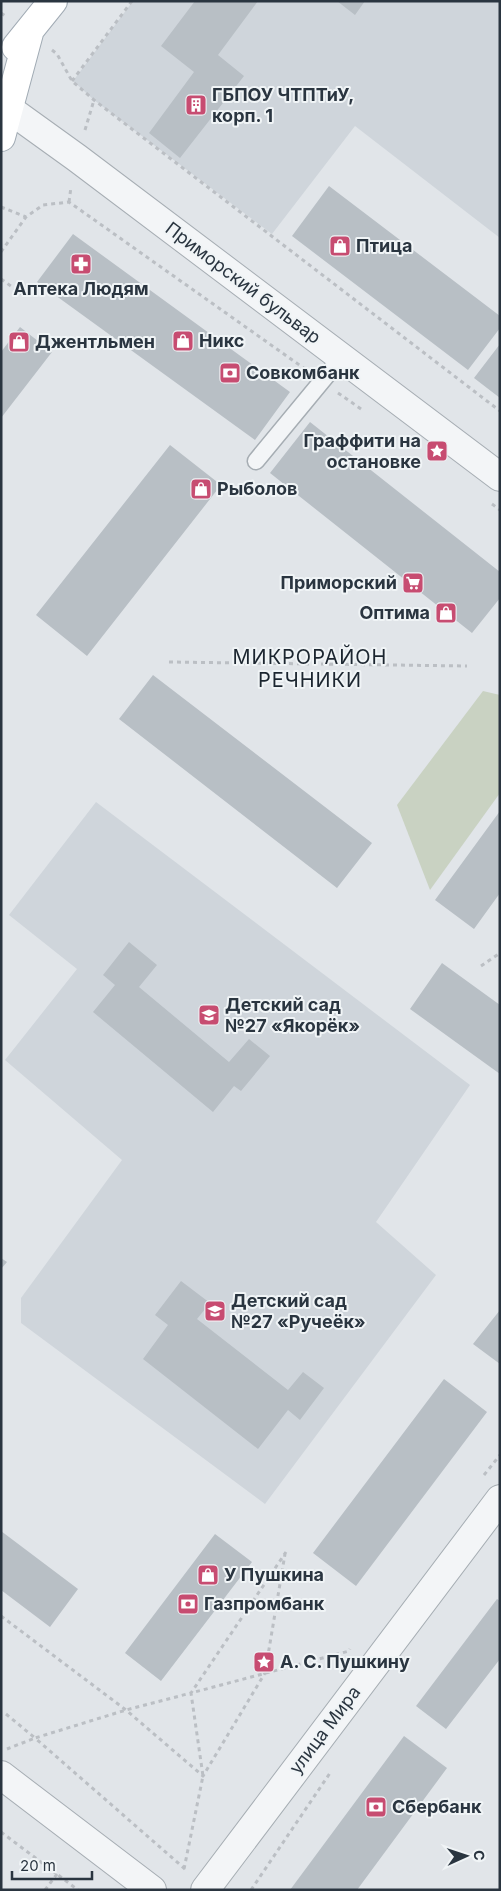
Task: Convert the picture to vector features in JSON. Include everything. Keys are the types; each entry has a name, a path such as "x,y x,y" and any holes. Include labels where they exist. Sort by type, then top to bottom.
{"main road":[{"path":"1,62 29,33 53,1"},
{"path":"1,137 29,33"}],"street":[{"name":"Приморский бульвар","path":"9,109 341,358 492,488"},
{"name":"улица Мира","path":"205,1890 500,1498"},
{"path":"1,1775 152,1890"}],"lane":[{"path":"256,461 341,358"}],"path":[{"path":"72,81 132,1"},
{"path":"94,100 500,411"},
{"path":"1,252 26,217 43,205 69,202 369,415"},
{"path":"1,208 26,217"},
{"path":"1,279 25,296"},
{"path":"492,488 500,510"},
{"path":"169,662 467,666"},
{"path":"481,966 500,954"},
{"path":"482,1478 500,1455"},
{"path":"6,1714 184,1869 203,1776 191,1693 286,1552 266,1673 203,1776"},
{"path":"1,1616 126,1710 203,1776"},
{"path":"1,1752 35,1738 126,1710 349,1651 355,1643"},
{"path":"1,1832 78,1890"},
{"path":"45,1890 57,1874"}],"shaded area":[{"path":"133,1 500,1 500,238 355,126 272,234 94,100 73,81"},
{"path":"96,802 470,1085 376,1222 436,1275 265,1504 21,1323 21,1298 122,1160 5,1060 77,969 9,915"}],"green space":[{"path":"483,691 500,695 500,793 430,890 397,805"}],"building":[{"name":"ГБПОУ ЧТПТиУ, корп. 1","path":"195,1 258,1 218,55 244,76 180,158 149,133 194,72 161,46"},
{"path":"337,1 365,1 355,15"},
{"path":"329,186 500,316 500,328 468,370 292,236"},
{"path":"73,234 290,392 255,440 37,282"},
{"path":"20,327 52,352 1,418 1,352"},
{"path":"500,344 500,398 474,378"},
{"path":"310,422 500,572 500,598 472,633 270,473"},
{"path":"170,445 221,485 87,656 36,615"},
{"path":"153,675 372,843 337,888 119,719"},
{"path":"500,811 500,893 474,929 435,900"},
{"path":"129,942 157,965 139,987 229,1062 249,1039 270,1056 241,1091 234,1086 213,1112 93,1012 115,985 103,975"},
{"path":"442,963 500,1005 500,1074 410,1009"},
{"path":"1,1258 7,1262 1,1269"},
{"path":"181,1281 210,1303 197,1319 288,1390 303,1372 324,1388 300,1420 288,1410 258,1449 143,1359 168,1325 155,1315"},
{"path":"500,1310 500,1364 473,1344"},
{"path":"444,1379 487,1412 356,1586 313,1553"},
{"path":"1,1531 78,1589 50,1627 1,1590"},
{"path":"215,1534 252,1562 161,1681 125,1653"},
{"path":"497,1599 500,1601 500,1659 446,1729 416,1706"},
{"path":"404,1736 447,1768 357,1890 290,1890"}],"place":[{"name":"ГБПОУ ЧТПТиУ, корп. 1","path":"196,105"},
{"name":"Птица","path":"340,246"},
{"name":"Аптека Людям","path":"81,264"},
{"name":"Никс","path":"183,341"},
{"name":"Джентльмен","path":"19,342"},
{"name":"Совкомбанк","path":"230,373"},
{"name":"Граффити на остановке","path":"437,451"},
{"name":"Рыболов","path":"201,489"},
{"name":"Приморский","path":"413,583"},
{"name":"Оптима","path":"446,613"},
{"name":"Детский сад №27 «Якорёк»","path":"209,1015"},
{"name":"Детский сад №27 «Ручеёк»","path":"215,1311"},
{"name":"У Пушкина","path":"208,1575"},
{"name":"Газпромбанк","path":"188,1604"},
{"name":"А. С. Пушкину","path":"264,1662"},
{"name":"Сбербанк","path":"376,1807"}],"district":[{"name":"МИКРОРАЙОН РЕЧНИКИ","path":"310,668"}]}
